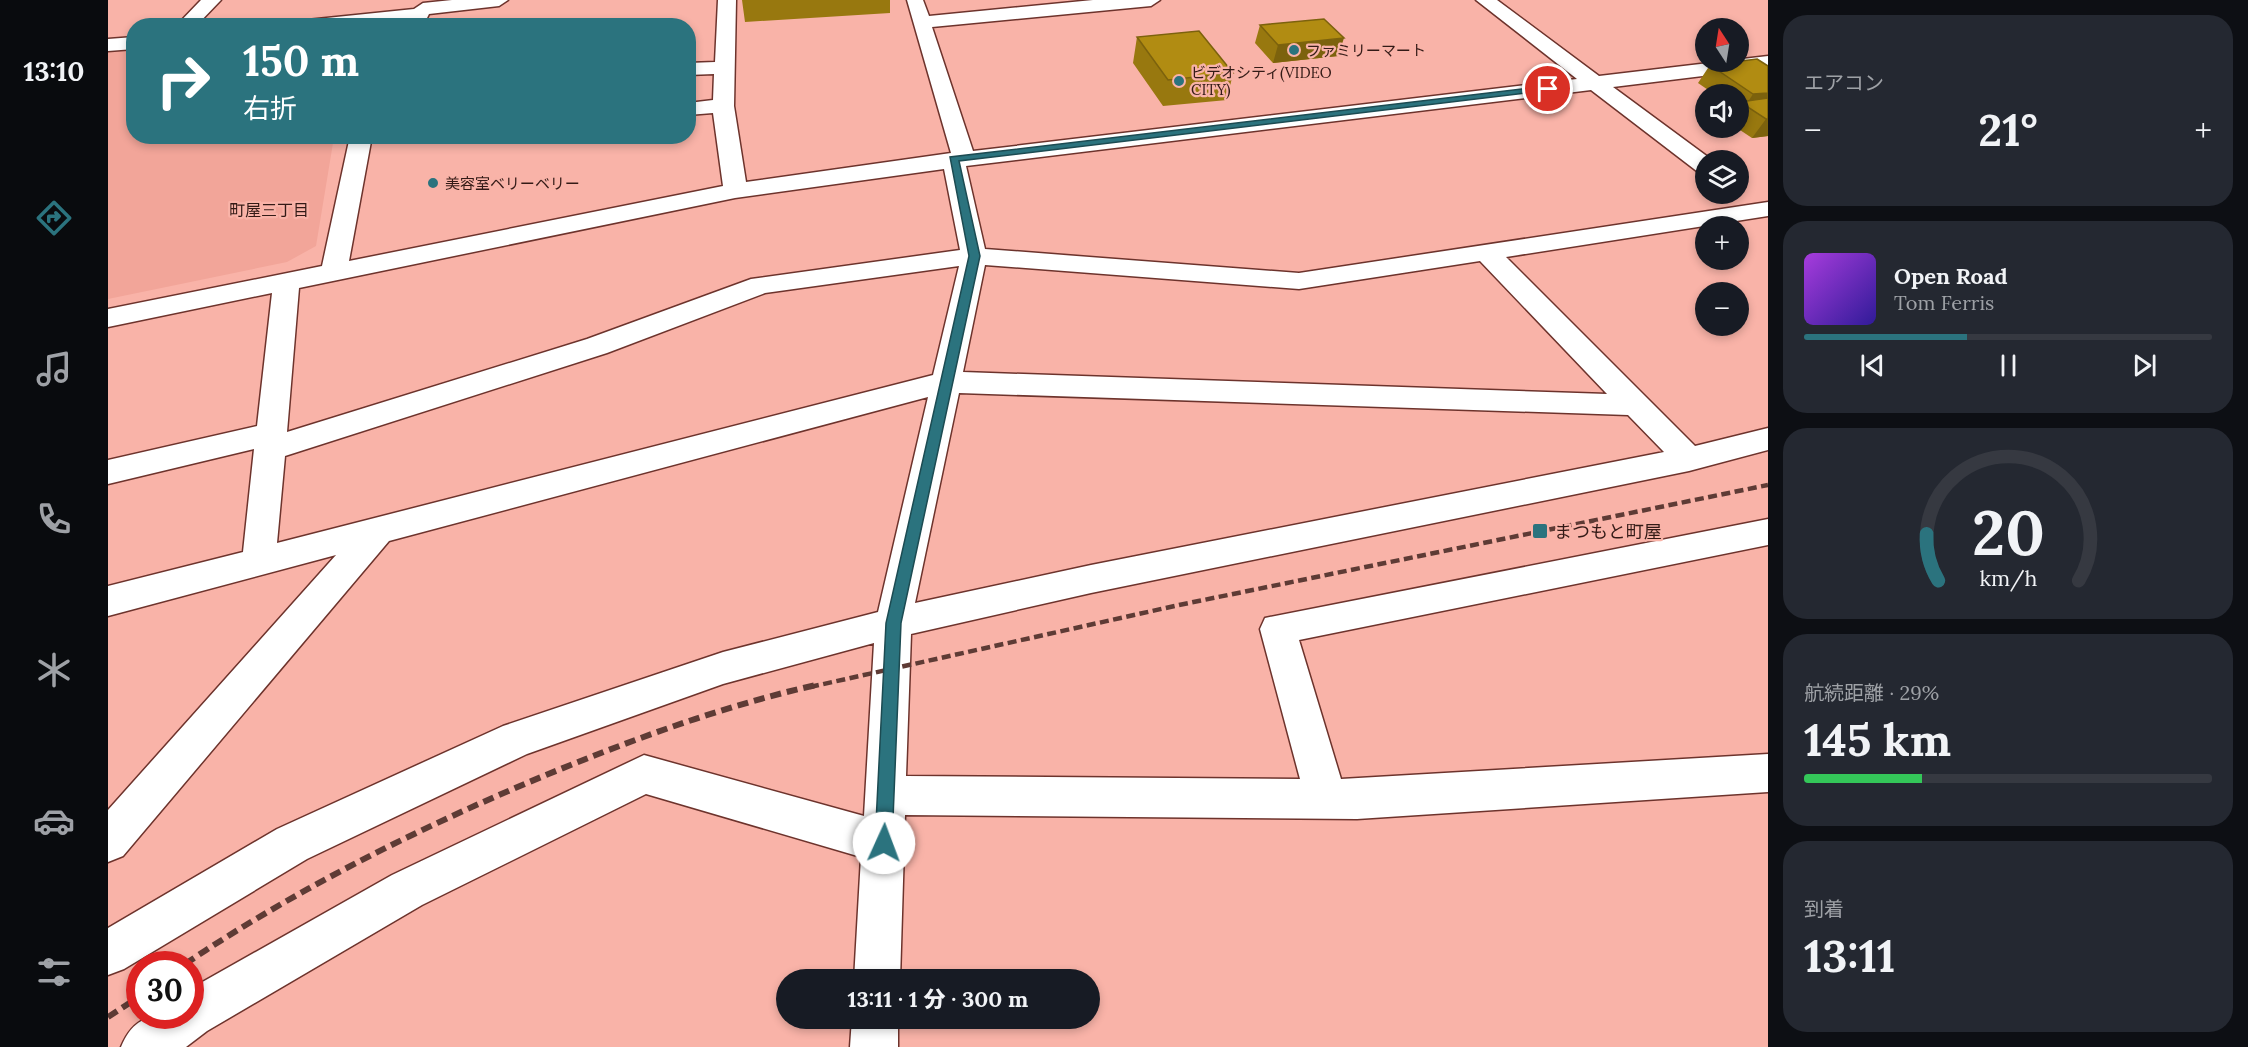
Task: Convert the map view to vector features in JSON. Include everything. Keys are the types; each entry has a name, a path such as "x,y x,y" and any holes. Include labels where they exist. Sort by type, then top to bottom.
{"street":[{"path":"193,18 212,0"},
{"path":"309,17 422,12 499,0"},
{"path":"726,0 723,106 735,191"},
{"path":"878,969 893,623 974,256 959,159 915,0"},
{"path":"921,22 1151,0"},
{"path":"1485,0 1695,159"},
{"path":"108,45 126,44"},
{"path":"108,318 735,191 959,159 1768,62"},
{"path":"696,69 724,69"},
{"path":"696,108 723,106"},
{"path":"334,271 365,144"},
{"path":"1749,200 1766,212"},
{"path":"108,472 270,442 597,346 760,285 974,256 1299,281 1766,212"},
{"path":"1486,252 1689,459"},
{"path":"259,560 286,281"},
{"path":"109,601 380,528 946,382 1636,405"},
{"path":"108,953 292,844 517,739 723,668 893,623 1091,579 1689,459 1768,439"},
{"path":"108,841 380,528"},
{"path":"1326,798 1278,629 1768,532"},
{"path":"886,795 1357,799 1768,772"},
{"path":"204,1007 407,890 644,774 884,843"},
{"path":"145,1047 170,1029"},
{"path":"874,1047 875,1029"}],"shaded area":[{"path":"126,49 126,144 333,144 316,246 287,262 108,299 108,50"}],"building":[{"path":"1324,19 1344,38 1278,45 1260,25"},
{"path":"1199,31 1233,73 1168,80 1137,37"},
{"path":"1757,59 1768,66 1768,93 1753,94 1749,91 1749,84 1738,84 1720,72 1749,72 1749,60"},
{"path":"1768,98 1768,119 1749,108 1749,101"}],"railway":[{"path":"810,687 1179,605 1768,485"},
{"path":"204,952 361,860 499,795 679,724 781,693 816,685"},
{"path":"108,1017 126,1005"}],"place":[{"name":"ファミリーマート","path":"1294,50"},
{"name":"ビデオシティ(VIDEO CITY)","path":"1179,81"},
{"name":"美容室ベリーベリー","path":"433,183"},
{"name":"まつもと町屋","path":"1540,531"}],"district":[{"name":"町屋三丁目","path":"269,210"}],"route":[{"path":"884,843 893,623 974,256 953,159 1548,89"}]}
